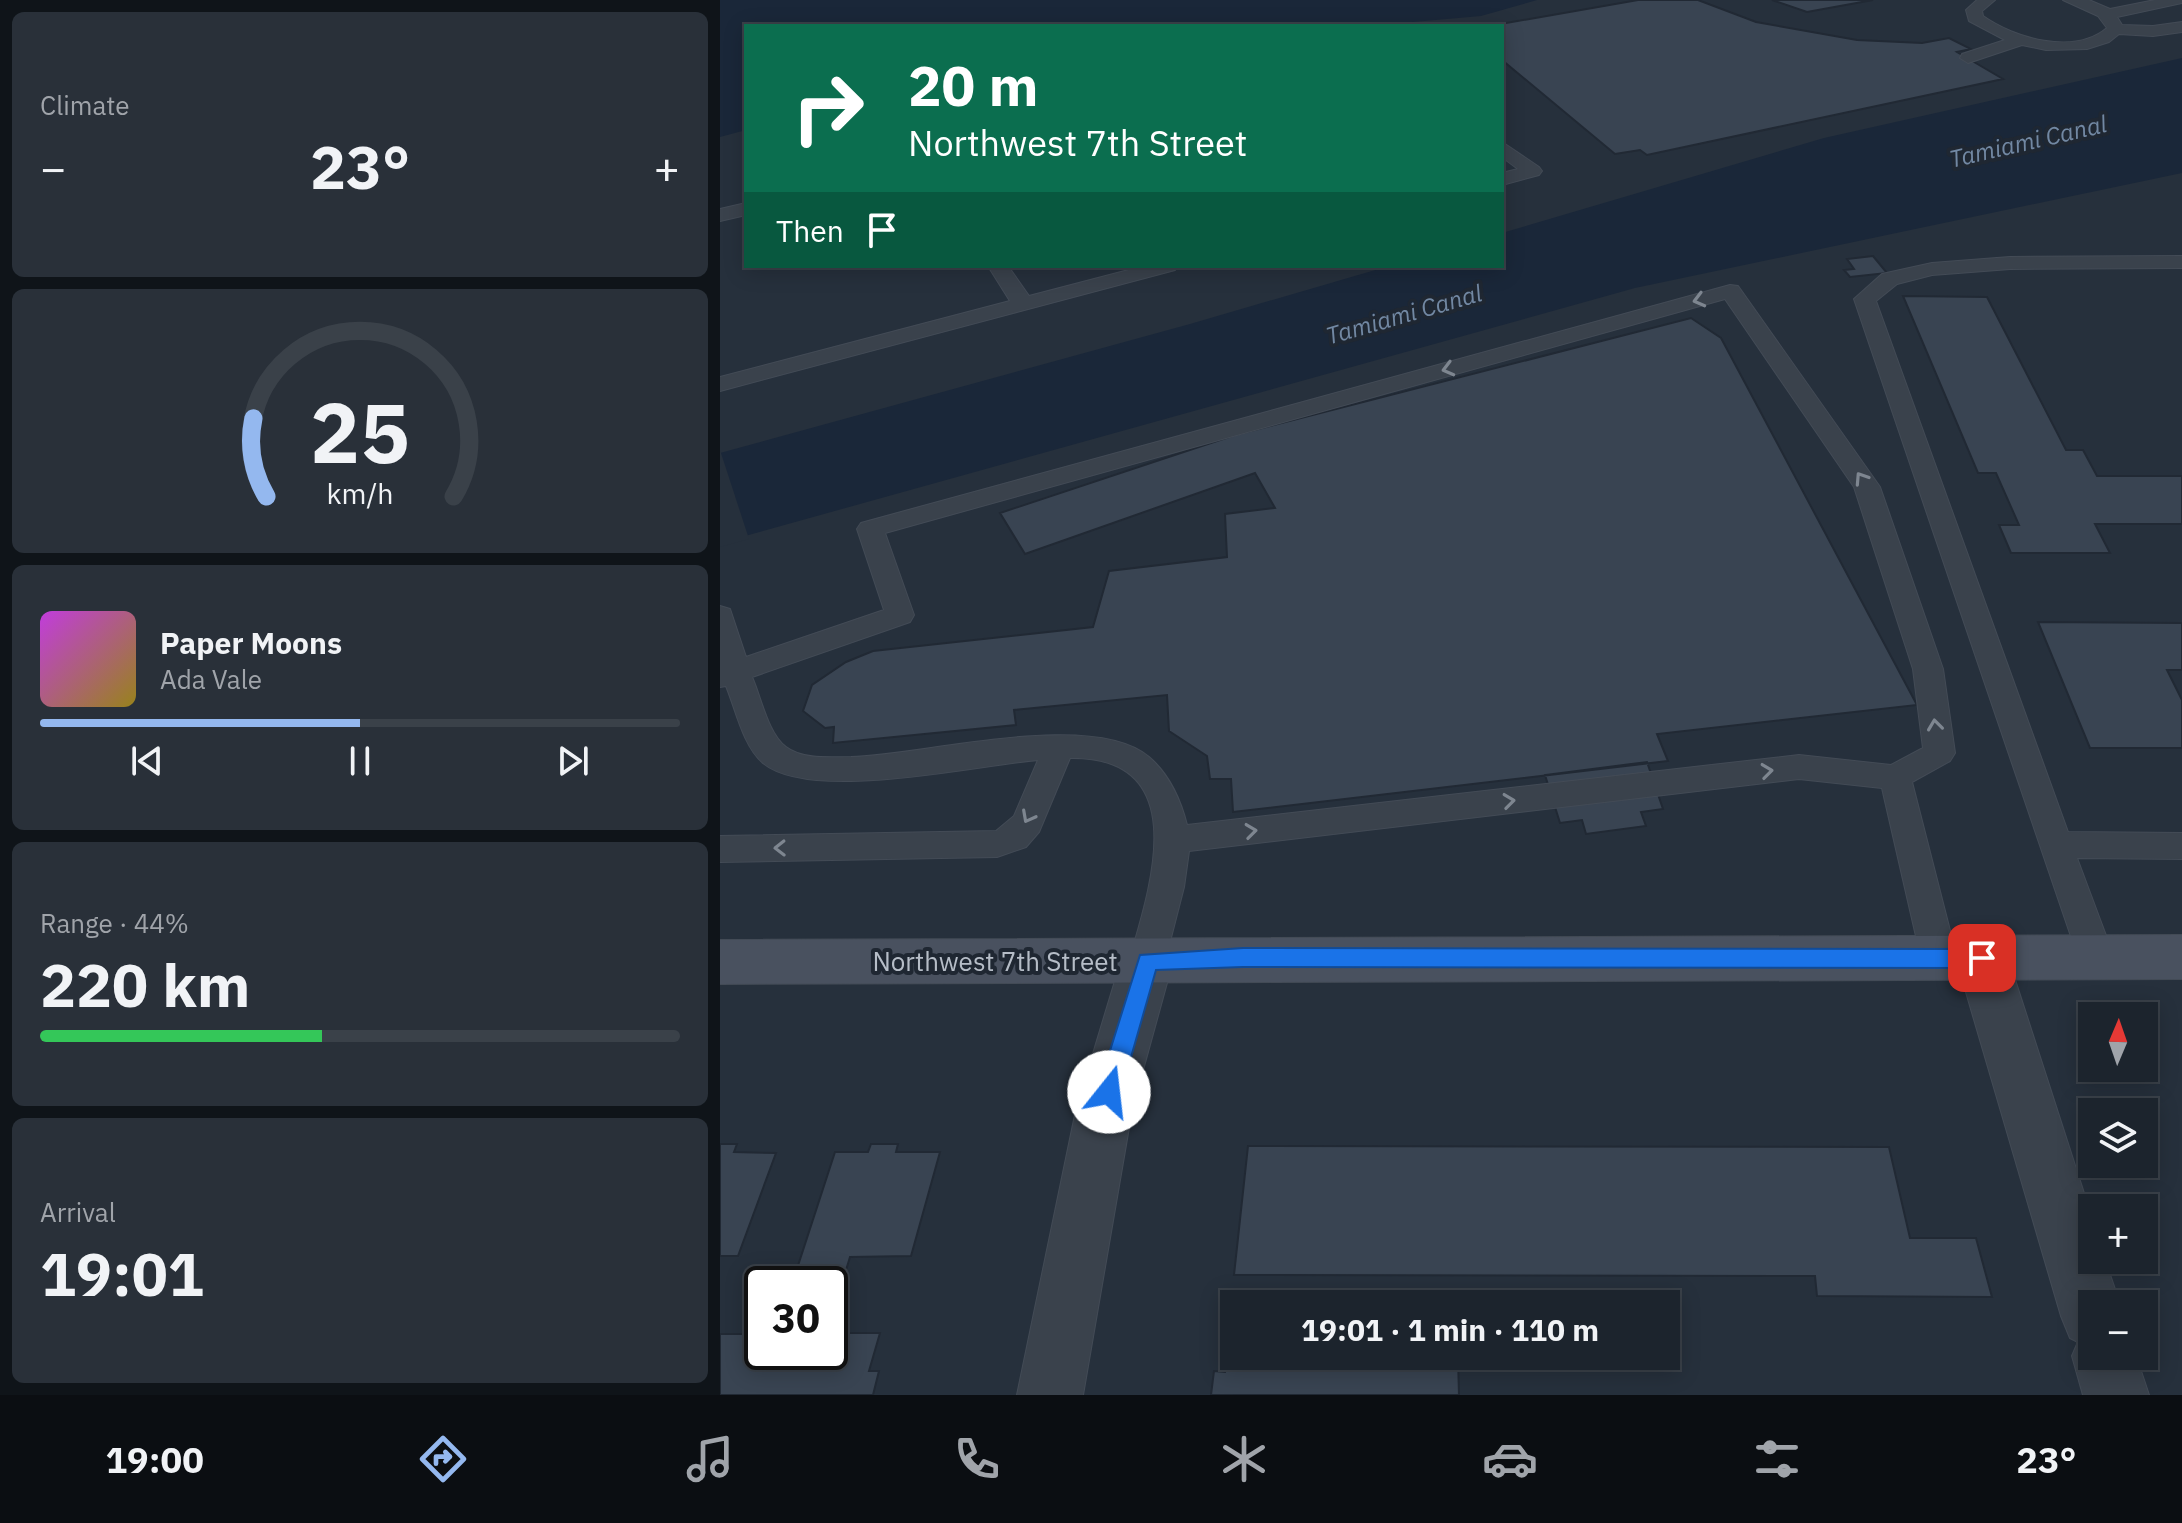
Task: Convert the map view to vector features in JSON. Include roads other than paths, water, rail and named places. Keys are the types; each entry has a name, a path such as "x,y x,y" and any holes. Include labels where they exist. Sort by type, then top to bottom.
{"main road":[{"name":"Northwest 7th Street","path":"720,962 2182,957"}],"street":[{"path":"1960,958 2082,1290"},
{"path":"1050,1395 1104,1110 1147,961"},
{"path":"2108,1370 2116,1395"}],"lane":[{"path":"1987,0 1974,10 1975,18 1999,34 2020,40 2083,44 2100,41 2108,14"},
{"path":"2108,14 2177,0"},
{"path":"2078,2 2153,31 2182,27"},
{"path":"1968,58 2020,40"},
{"path":"1504,150 1532,171 1504,178"},
{"path":"720,215 744,209"},
{"path":"2096,957 1865,299 1890,279 1932,269 2010,263 2182,262"},
{"path":"999,268 1023,304"},
{"path":"720,384 1160,268"},
{"path":"728,674 900,615 870,529 1730,291 1867,487 1928,669 1939,753 1895,777 1799,767 1173,840"},
{"path":"720,616 728,674 765,745 773,756 790,764 818,769 856,768 1059,746 1092,746 1112,751 1147,773 1159,791 1173,840 1168,875 1147,961"},
{"path":"720,849 997,844 1014,838 1027,823 1059,746"},
{"path":"1895,777 1960,958"},
{"path":"2056,845 2182,846"}],"water":[{"path":"720,0 1537,0 1481,16 1390,24 744,24 744,131 720,137"},
{"name":"Tamiami Canal","path":"2182,58 2182,173 1635,288 720,543 720,453 1382,268 1504,268 1504,232 1824,138"}]}
